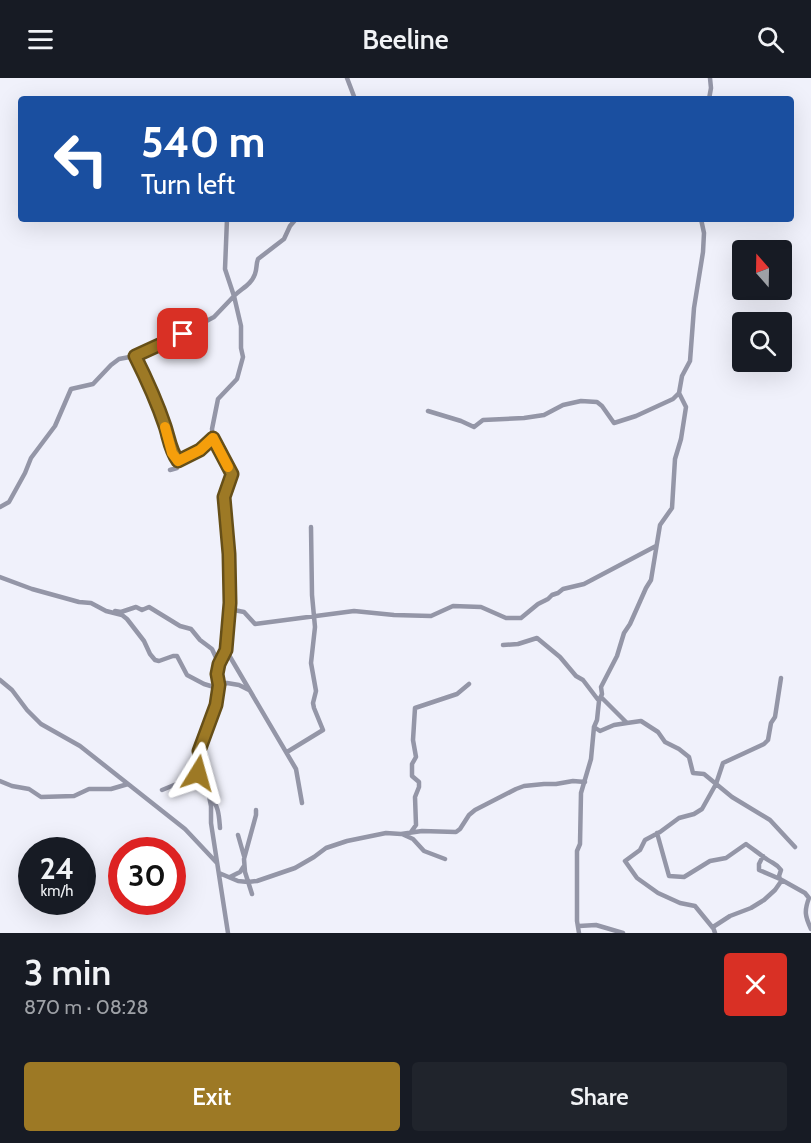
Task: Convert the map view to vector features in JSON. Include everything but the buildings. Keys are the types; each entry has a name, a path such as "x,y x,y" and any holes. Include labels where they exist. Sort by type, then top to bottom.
{"street":[{"path":"347,78 354,96"},
{"path":"710,78 710,96"},
{"path":"227,222 225,269 241,326 243,357 237,379 218,399 212,429 213,438 232,474 224,497 230,603 226,650 217,674 219,685 216,705 199,751 202,765 198,773 209,796 228,933"},
{"path":"0,507 9,501 31,458 55,426 70,389 93,384 119,359 135,356 167,342 214,317 251,282 257,269 258,259 284,238 293,222"},
{"path":"579,933 577,851 581,793 591,759 601,687 624,633 651,580 660,525 672,508 675,459 686,407 680,393 682,376 690,361 694,308 703,252 704,233 702,222"},
{"path":"135,356 166,428 172,453 178,461 177,468 170,470"},
{"path":"428,411 474,427 483,420 544,415 563,405 581,401 597,402 614,423 673,399 680,393"},
{"path":"178,461 200,450 213,438"},
{"path":"287,752 323,730 314,708 316,691 311,663 315,617 312,596 311,527"},
{"path":"229,609 244,612 255,624 354,611 431,616 453,606 481,607 506,618 521,618 538,604 563,589 584,584 656,546"},
{"path":"0,577 32,589 91,603 106,611 122,615 144,641 155,660 177,656 188,675 211,686 227,683 249,690"},
{"path":"106,611 121,612 136,607 142,610 149,607 180,626 191,629 212,649 219,664"},
{"path":"503,645 518,644 537,638 560,657 576,676 583,680 627,723"},
{"path":"226,650 296,769 302,803"},
{"path":"657,833 669,876 684,876 710,861 726,858 746,844 781,870 781,880 775,890 751,908 730,916 714,931 695,906 680,903 658,893 637,878 625,861 639,850 645,840 679,818 702,809 716,784 723,763 768,740 771,723 775,717 781,678"},
{"path":"0,680 12,690 41,724 80,746 185,829 218,864"},
{"path":"411,832 416,825 415,797 419,787 419,782 412,776 412,764 416,758 413,740 415,708 457,694 470,684"},
{"path":"594,727 600,731 614,725 641,721 658,732 665,742 689,757 693,773 704,774 732,796 770,820 795,847"},
{"path":"162,790 179,783 190,774 198,773"},
{"path":"0,781 29,789 41,796 74,796 89,789 111,789 128,784"},
{"path":"219,873 238,881 248,882 295,868 334,845 378,834 422,831 456,832 475,810 516,789 544,783 585,782"},
{"path":"209,796 218,808 220,828"},
{"path":"244,859 256,810"},
{"path":"238,834 252,894"},
{"path":"402,834 413,839 424,850 445,859"},
{"path":"763,856 759,870 805,892 809,898 806,917 811,929"},
{"path":"229,877 240,872 244,866"},
{"path":"579,926 596,925 623,933"}],"slow traffic":[{"path":"165,427 172,453 178,461 200,450 213,438 228,467"}],"route":[{"path":"183,334 135,356 166,428 172,453 178,461 200,450 213,438 232,474 224,497 230,603 226,650 217,674 219,685 216,705 199,751 202,765 198,773"}]}
